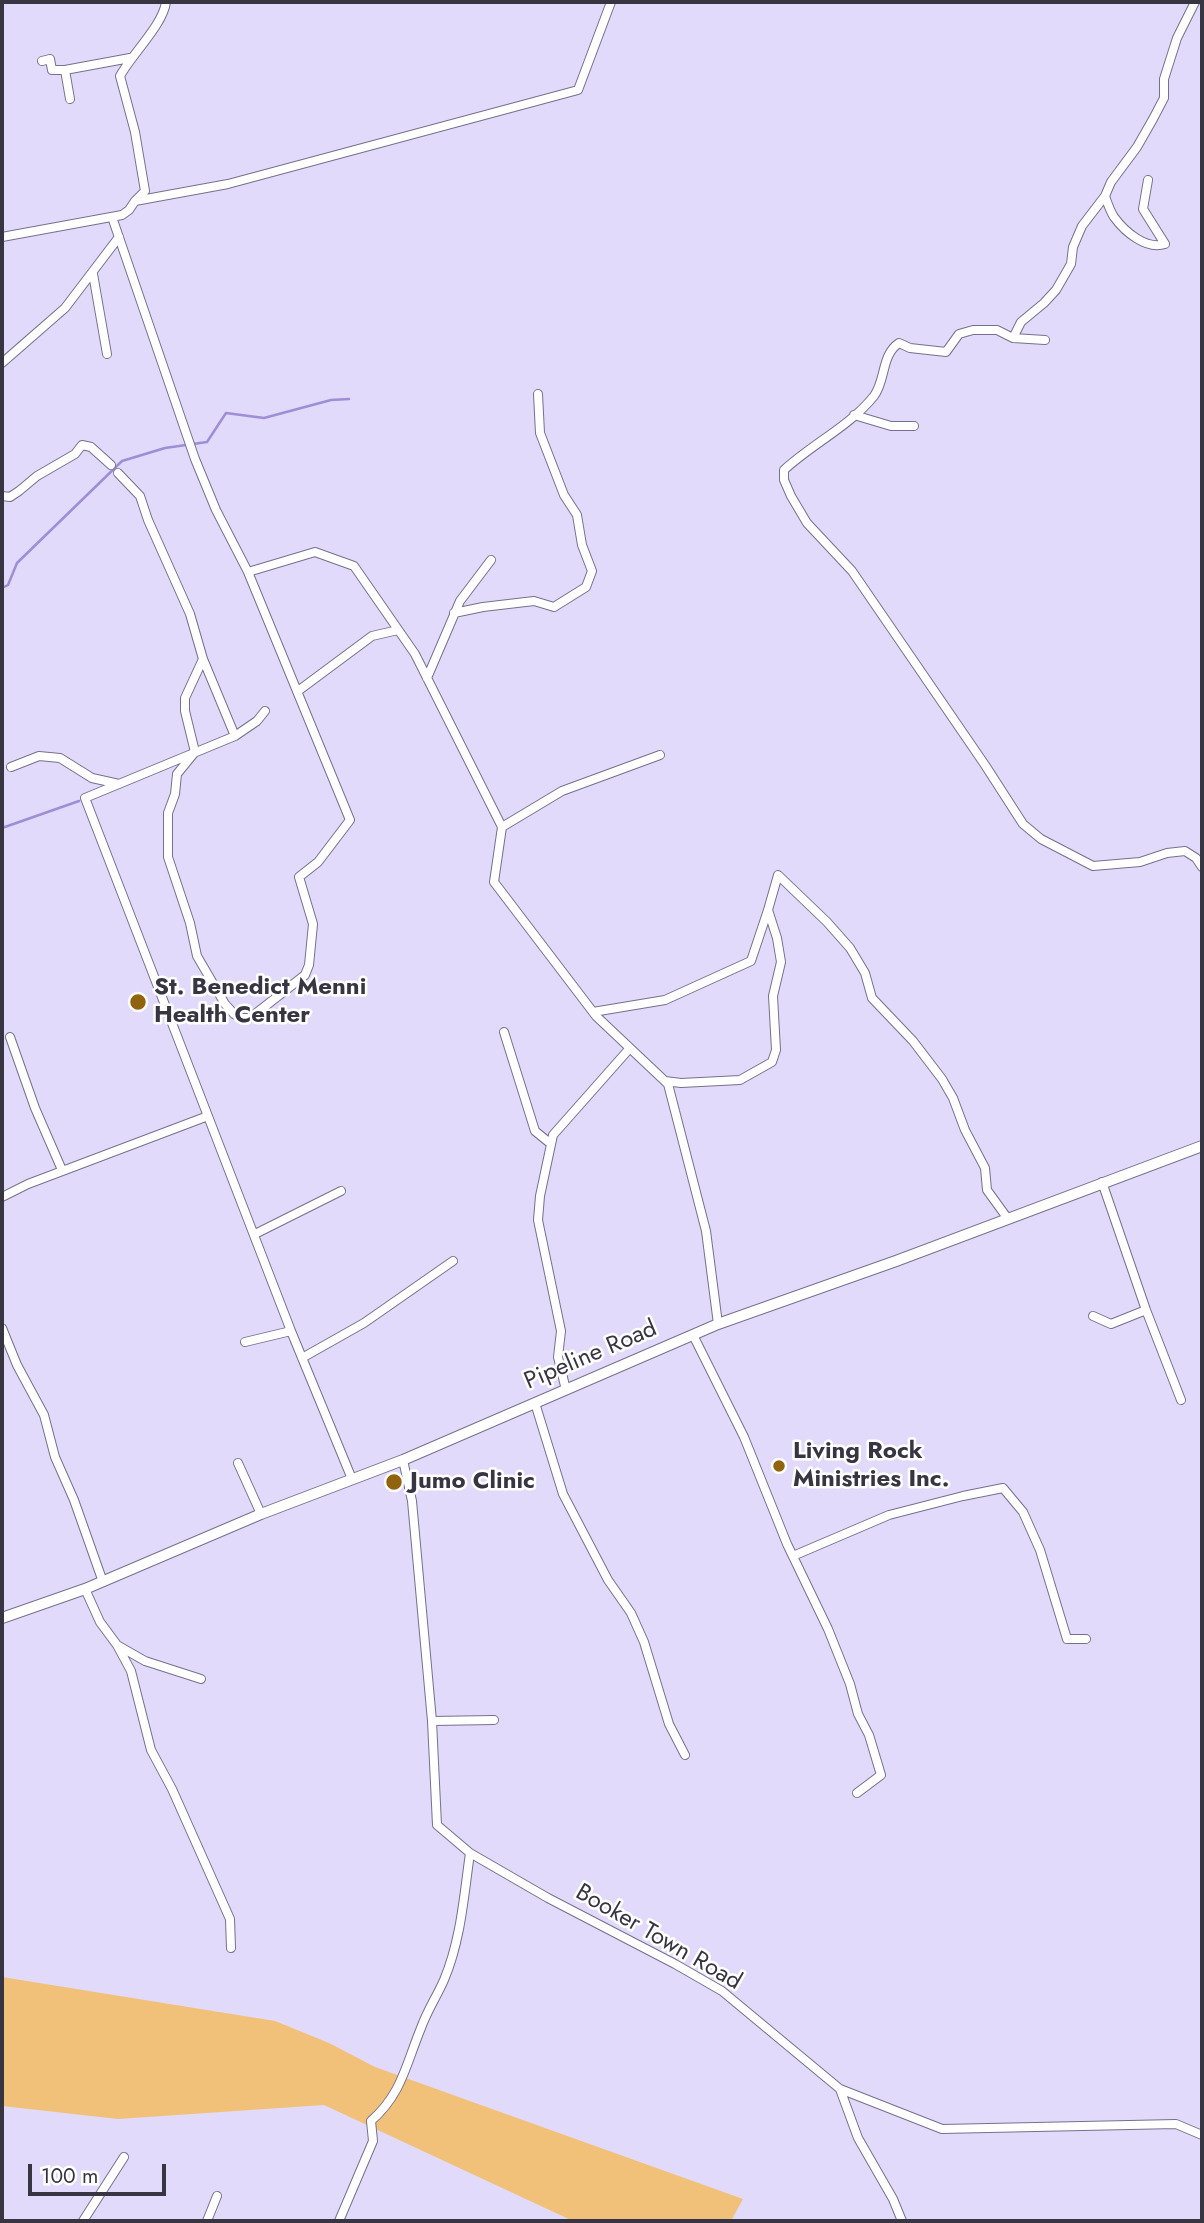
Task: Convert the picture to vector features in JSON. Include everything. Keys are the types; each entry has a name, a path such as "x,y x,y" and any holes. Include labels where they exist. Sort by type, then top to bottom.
{"street":[{"path":"2,237 125,214 145,191 135,132 120,76 130,58 158,22 166,2"},
{"path":"135,201 228,184 578,90 611,2"},
{"path":"1013,338 1021,322 1056,290 1071,264 1073,247 1082,226 1137,148 1164,98 1164,79 1177,38 1195,2"},
{"path":"42,61 50,59 52,70 65,70 130,58"},
{"path":"65,70 70,99"},
{"path":"1105,196 1113,216 1141,243 1161,246 1165,244 1143,209 1148,180"},
{"path":"112,217 195,459 216,509 248,572 350,820 318,862 299,877 313,924 313,939 305,975 250,1018 234,1014 225,1004 197,956 190,923 168,857 168,813 177,774 195,752"},
{"path":"2,363 65,308 119,237"},
{"path":"93,274 107,354"},
{"path":"1045,340 1013,338 997,330 973,330 959,334 946,352 910,348 900,343 891,349 876,394 854,415 784,470 784,480 790,496 807,523 852,571 1023,824 1041,839 1093,866 1140,862 1167,853 1185,851 1196,858 1202,867"},
{"path":"454,613 534,601 554,607 586,587 592,571 582,545 578,515 564,495 540,433 538,394"},
{"path":"854,415 891,426 914,426"},
{"path":"2,496 10,496 19,491 37,476 75,454 82,445 91,447 111,465"},
{"path":"118,472 140,496 190,614 204,659 235,736"},
{"path":"248,572 315,552 354,566 415,654 502,827 494,882 593,1012 668,1084 706,1231 719,1324"},
{"path":"427,678 460,601 491,560"},
{"path":"298,691 372,636 398,630"},
{"path":"195,752 184,711 185,698 204,659"},
{"path":"265,711 257,721 235,736 85,799 291,1331 352,1479"},
{"path":"502,827 562,790 660,755"},
{"path":"10,767 39,756 61,758 92,778 119,784"},
{"path":"593,1012 665,1000 751,961 778,876 827,922 850,948 865,973 872,998 913,1041 953,1098 965,1130 985,1168 987,1190 1008,1219"},
{"path":"664,1081 681,1083 740,1080 772,1062 776,1050 773,996 781,962 768,910"},
{"path":"504,1032 535,1131 551,1144"},
{"path":"10,1037 35,1108 62,1170"},
{"path":"566,1390 558,1357 561,1331 538,1220 540,1196 553,1135 630,1048"},
{"path":"671,1098 681,1083"},
{"path":"2,1197 62,1170 208,1116"},
{"name":"Pipeline Road","path":"2,1618 103,1582 261,1514 402,1460 719,1324 1202,1146"},
{"path":"1102,1182 1146,1310 1181,1399"},
{"path":"255,1234 341,1191"},
{"path":"302,1358 364,1323 453,1261"},
{"path":"1093,1316 1111,1324 1146,1310"},
{"path":"2,1328 17,1365 44,1415 55,1457 74,1500 103,1582"},
{"path":"245,1342 291,1331"},
{"path":"693,1335 744,1437 850,1684 858,1714 869,1735 881,1775 857,1793"},
{"path":"535,1403 563,1494 608,1580 631,1613 644,1642 669,1724 685,1755"},
{"name":"Booker Town Road","path":"402,1460 413,1511 432,1721 438,1825 470,1853 548,1898 676,1964 722,1992 840,2089 942,2129 1176,2124 1202,2136"},
{"path":"238,1463 261,1514"},
{"path":"793,1556 889,1515 1003,1488 1023,1511 1041,1550 1067,1639 1086,1639"},
{"path":"85,1589 100,1622 131,1671 150,1750 173,1789 230,1919 231,1948"},
{"path":"117,1645 145,1661 201,1679"},
{"path":"432,1721 494,1720"},
{"path":"339,2221 373,2141 371,2121 393,2097 411,2059 420,2029 445,1978 461,1918 470,1853"},
{"path":"840,2089 858,2138 893,2199 902,2221"},
{"path":"83,2221 124,2157"},
{"path":"207,2221 217,2196"}],"shaded area":[{"path":"2,1977 275,2021 329,2043 375,2067 743,2199 731,2221 573,2221 324,2105 118,2119 2,2106"}],"waterway":[{"path":"2,588 8,585 17,563 122,461 165,448 207,442 226,413 264,418 331,400 349,399"},
{"path":"2,828 79,801"}],"place":[{"name":"St. Benedict Menni Health Center","path":"138,1002"},
{"name":"Living Rock Ministries Inc.","path":"779,1466"},
{"name":"Jumo Clinic","path":"394,1482"}]}
